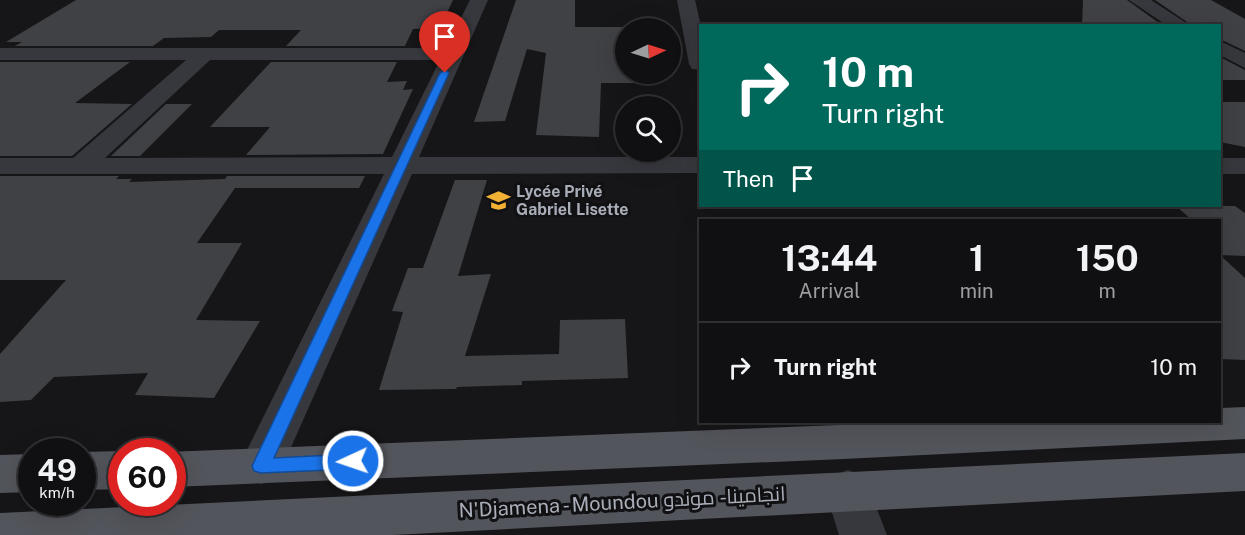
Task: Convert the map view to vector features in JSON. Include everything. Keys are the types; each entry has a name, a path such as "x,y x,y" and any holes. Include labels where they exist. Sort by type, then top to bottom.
{"main road":[{"path":"186,468 1245,423"},
{"name":"N'Djamena - Moundou انجامينا - موندو","path":"0,535 209,530 848,490 1245,472"},
{"path":"0,474 18,473"}],"street":[{"path":"261,466 479,0"},
{"path":"686,0 699,59"},
{"path":"1138,0 1179,24"},
{"path":"0,54 453,54"},
{"path":"81,165 205,54"},
{"path":"0,166 699,165"},
{"path":"1221,166 1245,166"},
{"path":"848,490 863,535"}],"building":[{"path":"76,0 453,0 440,28 413,29 405,46 286,46 301,30 219,30 211,37 164,38 153,46 15,46 22,42 6,42"},
{"path":"516,0 575,0 575,27 615,27 615,83 601,83 599,137 536,135 546,53 527,49 505,121 474,122"},
{"path":"1083,0 1127,0 1160,24 1082,24"},
{"path":"1155,0 1211,0 1245,19 1245,51 1221,39 1221,24 1190,24"},
{"path":"1221,58 1245,70 1245,80 1221,80"},
{"path":"0,62 130,62 75,103 132,104 72,156 0,156"},
{"path":"271,62 397,62 387,82 407,81 403,90 413,89 383,154 246,155 270,127 210,127"},
{"path":"1221,102 1245,102 1245,147 1221,142"},
{"path":"166,104 192,104 140,156 111,156"},
{"path":"0,176 119,176 116,179 132,179 129,182 225,179 227,176 365,176 359,188 235,188 197,243 242,243 196,320 260,321 214,398 135,395 148,373 54,377 31,400 0,402 0,354 66,280 0,280"},
{"path":"455,180 487,180 458,276 491,274 465,356 559,354 560,320 625,319 628,378 522,381 522,385 457,387 456,389 379,390 403,312 392,311 408,268 423,268"},
{"path":"1235,206 1245,213 1245,256 1221,255 1221,219 1191,219 1177,207"},
{"path":"1221,256 1245,278 1245,360 1221,359"}],"place":[{"name":"Lycée Privé Gabriel Lisette","path":"498,200"}],"route":[{"path":"353,461 261,466 445,73"}]}
